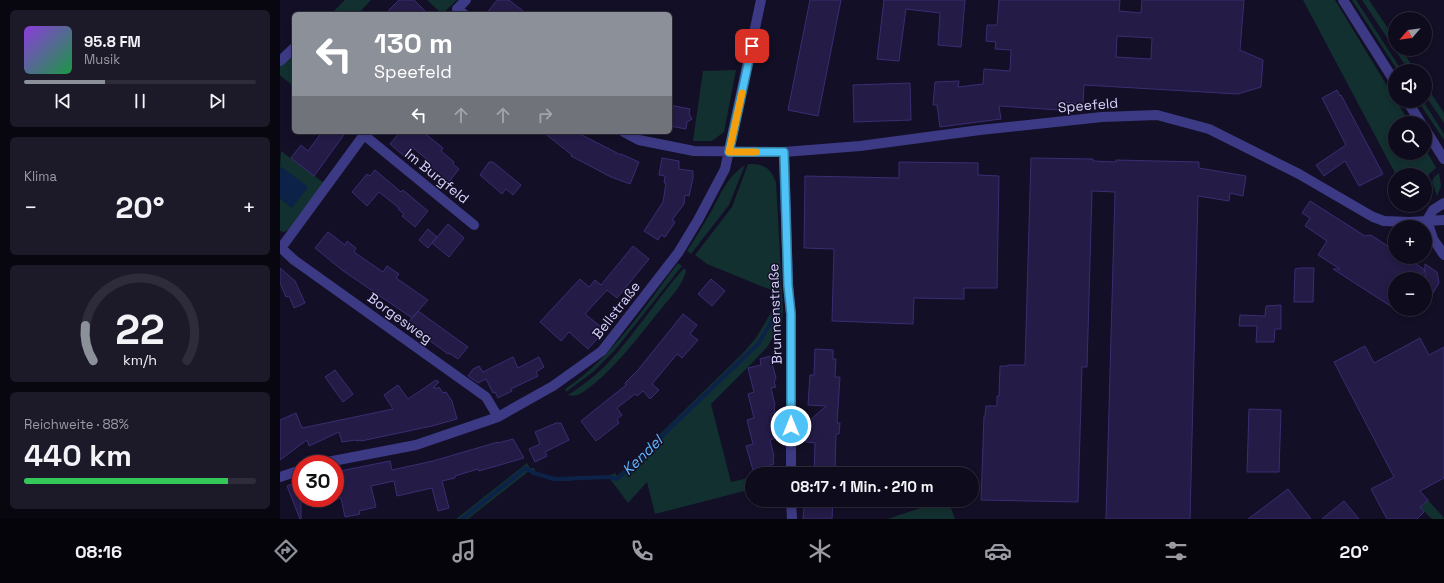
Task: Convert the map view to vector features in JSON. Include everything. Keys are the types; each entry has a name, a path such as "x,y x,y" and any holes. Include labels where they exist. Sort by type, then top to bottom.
{"street":[{"path":"458,12 466,0"},
{"name":"Bellstraße","path":"344,459 416,445 498,417 553,386 602,351 678,253 698,220 725,169 761,0"},
{"path":"1343,0 1388,71"},
{"path":"280,61 292,50"},
{"name":"Speefeld","path":"729,152 784,152 860,146 980,130 1102,117 1157,115 1209,128 1299,174 1373,217 1388,221"},
{"name":"Im Burgfeld","path":"280,248 364,134"},
{"name":"Im Burgfeld","path":"366,134 474,225"},
{"path":"628,134 639,140 673,148 694,151 729,152"},
{"path":"1432,140 1444,159"},
{"name":"Brunnenstraße","path":"784,152 788,285 791,314 791,467"},
{"path":"1427,220 1433,210 1444,203"},
{"name":"Speefeld","path":"1432,220 1444,220"},
{"path":"1432,235 1444,255"},
{"name":"Borgesweg","path":"280,248 294,260 486,397 498,417"},
{"path":"280,477 292,473"},
{"path":"792,507 792,519"}],"green space":[{"path":"345,0 371,0 360,12 333,12"},
{"path":"427,0 457,0 444,12 440,12"},
{"path":"1303,0 1335,0 1388,87 1388,108 1400,108 1406,116 1388,116 1388,160"},
{"path":"1352,0 1356,0 1388,49 1388,56"},
{"path":"1362,0 1369,0 1388,28 1388,39"},
{"path":"292,53 292,85 280,75 280,65"},
{"path":"1388,56 1392,56 1397,64 1393,64"},
{"path":"1399,56 1406,56 1411,64 1404,64"},
{"path":"736,70 724,132 712,141 693,141 703,71"},
{"path":"1432,95 1444,113 1444,123 1432,105"},
{"path":"1423,108 1427,108 1444,134 1444,140 1432,122 1432,116 1428,116"},
{"path":"281,151 324,183 288,230 284,232 280,231 280,198 292,208 282,167 280,169"},
{"path":"1388,160 1432,160 1436,168 1432,171 1432,168 1392,168"},
{"path":"748,164 766,167 776,182 783,309 782,323 767,347 711,404 731,482 745,479 745,491 655,514 647,482 628,503 610,479 590,478 554,481 533,475 529,471 468,519 456,519 527,463 530,468 534,468 536,472 551,477 608,476 615,473 617,476 743,353 756,338 775,306 776,292 707,264 695,255 732,207"},
{"path":"745,165 729,205 691,254 687,251 725,186 733,175"},
{"path":"1439,173 1441,186 1437,196 1432,182 1434,177"},
{"path":"678,263 682,266 615,350 593,372 566,392 565,389 598,362 626,331"},
{"path":"684,268 686,271 676,291 616,363 597,382 580,394 568,395 588,381 607,364 627,341"},
{"path":"1428,500 1444,519 1432,519 1420,507"},
{"path":"924,507 951,507 955,519 887,519"}],"water":[{"path":"282,167 308,187 292,208 280,198 280,169"}],"building":[{"path":"399,0 414,0 426,12 387,12"},
{"path":"497,0 509,0 524,12 488,12"},
{"path":"810,0 841,0 818,116 788,110"},
{"path":"884,0 965,0 961,47 938,45 940,13 906,9 899,61 877,59"},
{"path":"999,0 1120,0 1119,11 1141,13 1142,0 1244,0 1240,50 1263,60 1261,87 1238,94 1084,85 1083,104 1060,102 1059,110 999,106 1001,119 940,127 937,105 933,105 935,82 959,81 958,87 983,84 984,69 1010,71 1011,50 995,49 996,42 986,41 987,25 997,25","holes":["1117,36 1152,38 1151,59 1116,57"]},
{"path":"910,83 911,120 854,122 853,85"},
{"path":"1337,90 1383,174 1359,186 1345,161 1324,176 1316,165 1346,145 1322,98"},
{"path":"672,105 690,109 689,114 692,119 687,122 686,129 672,126"},
{"path":"321,134 345,134 314,176 291,158 301,145 308,151"},
{"path":"398,134 426,134 443,148 441,151 454,162 453,164 459,169 448,183 428,167 431,163 412,147 404,156 390,144"},
{"path":"546,134 580,134 621,155 639,162 630,184 611,177 571,156 572,155"},
{"path":"662,158 679,161 679,169 693,171 693,178 689,196 685,195 684,204 672,220 675,222 665,237 661,235 658,240 644,231 663,202 666,183 664,183 665,176 659,175"},
{"path":"1031,158 1093,159 1093,161 1116,162 1116,160 1199,162 1199,168 1246,176 1243,196 1230,193 1229,201 1198,196 1190,519 1106,519 1115,192 1092,191 1087,367 1082,367 1078,502 981,500 984,416 986,406 997,406 997,396 999,396 1000,366 1025,365"},
{"path":"489,162 493,162 521,185 513,195 506,189 502,194 480,175"},
{"path":"899,162 978,163 978,175 999,176 997,288 964,288 964,299 914,298 913,324 832,321 834,249 804,248 805,176 899,178"},
{"path":"375,170 401,192 403,190 428,211 415,227 402,216 404,214 398,209 399,208 379,192 367,206 352,192 367,174 370,176"},
{"path":"1310,201 1365,236 1371,235 1388,246 1388,264 1416,264 1425,270 1424,272 1388,272 1388,304 1333,269 1340,269 1318,255 1327,241 1305,226 1310,218 1302,213"},
{"path":"448,224 464,238 449,257 432,243"},
{"path":"428,229 437,237 428,248 419,240"},
{"path":"328,232 345,245 347,241 356,248 354,252 383,272 387,266 399,274 396,278 428,300 412,318 342,270 315,248"},
{"path":"633,246 649,259 617,298 607,290 585,314 605,330 588,349 569,332 561,341 540,322 580,279 589,287 595,280 601,285"},
{"path":"1425,264 1437,272 1439,283 1432,294 1432,272 1425,272"},
{"path":"280,268 295,281 305,303 294,308 289,296 286,297 280,283"},
{"path":"1314,268 1313,302 1294,302 1295,269"},
{"path":"711,279 725,291 712,306 698,294"},
{"path":"1281,305 1281,329 1275,329 1274,342 1256,342 1257,326 1239,326 1240,315 1265,316 1266,306"},
{"path":"418,311 468,347 458,359 449,353 448,354 407,324"},
{"path":"683,314 697,325 690,334 698,340 682,358 677,354 652,384 659,390 650,399 643,391 637,396 635,394 617,408 622,415 617,419 619,423 596,441 581,421 626,385 625,383 638,370"},
{"path":"1420,338 1429,355 1444,347 1444,478 1420,491 1428,500 1420,507 1424,512 1417,519 1387,519 1371,489 1394,477 1334,362 1365,346 1374,363"},
{"path":"815,349 833,350 833,359 836,359 835,377 840,377 837,423 840,423 839,434 836,434 835,467 814,467 815,443 806,442 807,423 826,406 808,405 810,375 814,375"},
{"path":"770,356 776,378 774,382 776,387 771,388 775,405 775,413 771,414 775,430 773,433 775,438 770,440 774,456 774,464 770,465 771,467 752,467 746,446 753,444 747,420 754,418 748,394 754,392 748,368 761,365 760,359"},
{"path":"513,357 518,368 539,357 544,367 536,372 538,376 511,389 512,391 498,398 495,392 493,393 486,379 478,383 468,376 473,369 479,366 483,372"},
{"path":"335,370 353,394 343,402 325,377"},
{"path":"436,380 439,382 433,388 435,387 436,389 439,387 443,393 446,392 452,401 457,419 432,426 361,441 355,440 342,442 339,432 309,446 307,440 280,460 280,420 296,413 302,428 393,409 384,395 398,385 408,399"},
{"path":"1249,409 1281,410 1279,472 1247,472"},
{"path":"556,423 561,423 569,440 545,452 547,456 535,462 529,449 540,444 535,432"},
{"path":"513,439 524,458 479,471 478,469 455,476 455,478 442,481 449,508 438,511 432,488 397,496 394,481 371,486 376,507 359,511 360,514 345,517 343,507 344,470 390,461 392,470 433,461"},
{"path":"292,484 292,499 287,486"},
{"path":"1288,489 1311,519 1248,519"},
{"path":"1344,501 1359,519 1322,519"},
{"path":"295,507 301,507 300,519"},
{"path":"804,507 833,507 832,519 803,519"}],"waterway":[{"name":"Kendel","path":"462,519 526,468 534,473 555,479 609,477 617,479 759,343 778,310 779,299"}],"slow traffic":[{"path":"742,93 729,152 756,152"}],"route":[{"path":"752,46 729,152 784,152 788,285 791,314 791,426"}]}
